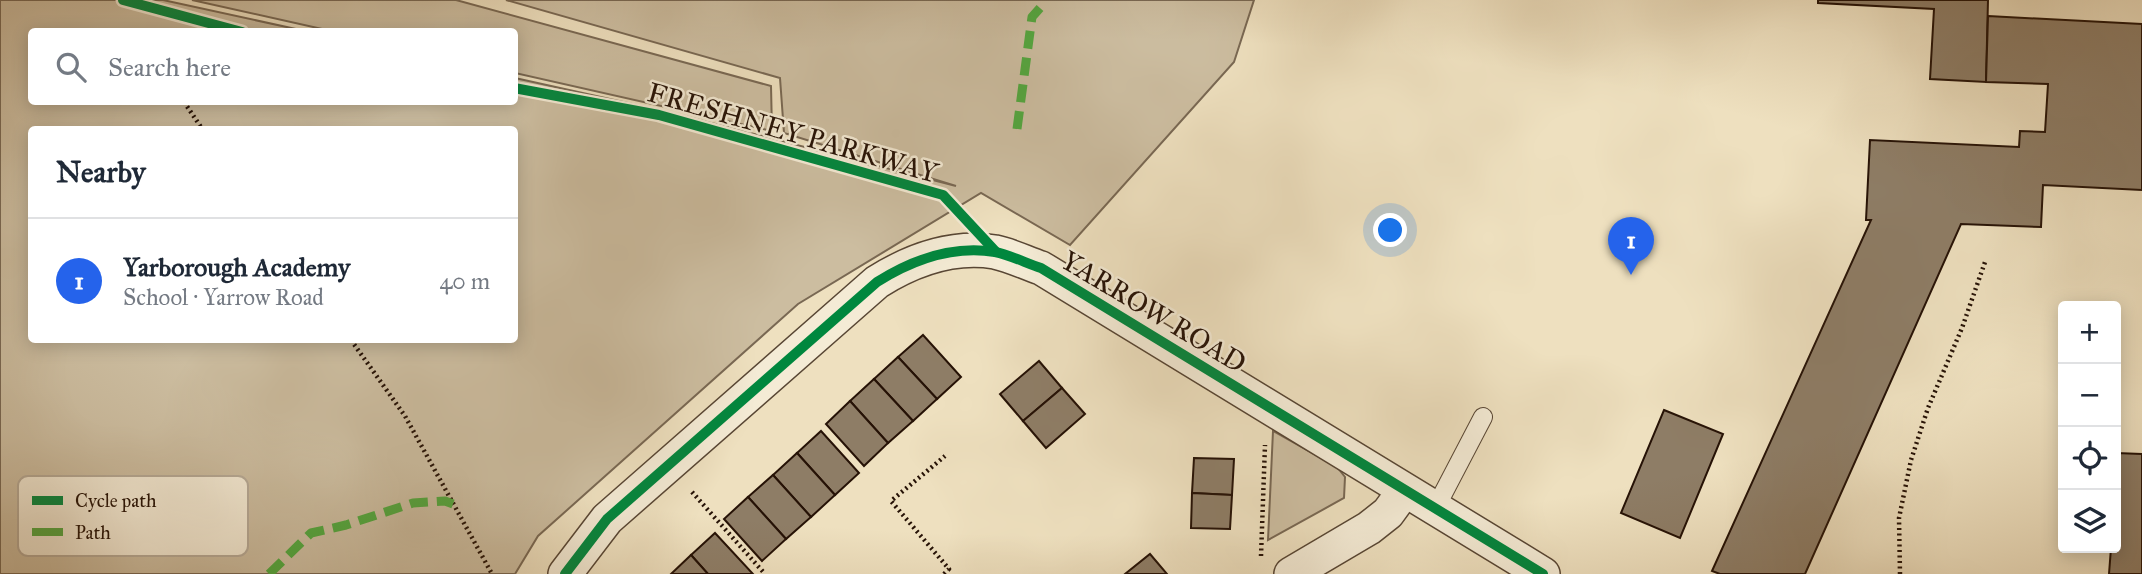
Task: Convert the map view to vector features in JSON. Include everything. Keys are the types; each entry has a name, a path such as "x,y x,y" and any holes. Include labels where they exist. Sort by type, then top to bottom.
{"street":[{"name":"YARROW ROAD","path":"565,574 607,519 877,282 902,266 921,259 964,251 996,252 1041,268 1543,574"},
{"path":"1291,574 1369,528 1388,513 1404,491"}],"lane":[{"path":"1435,509 1483,417"}],"path":[{"path":"186,105 200,126"},
{"path":"1900,574 1899,519 1911,460 1928,408 1962,328 1985,262"},
{"path":"353,343 405,416 492,574"},
{"path":"1261,560 1267,407"},
{"path":"944,574 949,569 891,501 945,456"},
{"path":"669,465 765,574"}],"shaded area":[{"path":"0,0 163,0 291,28 28,28 28,105 518,105 518,79 673,113 956,186 784,133 780,78 506,0 1254,0 1234,62 1070,245 981,193 798,304 538,536 515,574 0,574"},
{"path":"192,0 456,0 771,86 772,131 518,74 518,28 318,28"},
{"path":"1273,431 1337,467 1345,477 1344,498 1268,540"}],"building":[{"path":"1818,0 1988,0 1986,82 1930,79 1934,9 1818,3"},
{"path":"1988,16 2142,24 2142,190 2043,185 2041,227 1961,224 1805,574 1720,574 1712,571 1871,220 1866,220 1870,140 2019,147 2020,131 2045,132 2048,84 1986,82"},
{"path":"923,335 961,377 937,399 898,357"},
{"path":"898,357 937,399 913,421 874,379"},
{"path":"1039,361 1062,388 1023,421 1000,394"},
{"path":"874,379 913,421 888,443 850,401"},
{"path":"1062,388 1085,414 1046,448 1023,421"},
{"path":"850,401 888,443 864,466 826,424"},
{"path":"1664,410 1723,434 1680,538 1621,513"},
{"path":"821,431 859,473 835,495 797,453"},
{"path":"797,453 835,495 811,517 773,475"},
{"path":"2121,453 2142,454 2142,574 2109,574 2111,553 2121,553"},
{"path":"1194,458 1234,459 1232,495 1192,493"},
{"path":"773,475 811,517 786,539 748,497"},
{"path":"1192,493 1232,495 1230,529 1191,528"},
{"path":"748,497 786,539 762,561 724,519"},
{"path":"715,533 753,574 708,574 691,555"},
{"path":"1150,554 1167,574 1125,574"},
{"path":"691,555 708,574 671,574"}],"marked path":[{"path":"1017,129 1032,17 1040,8"},
{"path":"269,574 311,533 346,525 413,503 445,501 453,504"}],"cycle path":[{"path":"123,0 227,28"},
{"name":"FRESHNEY PARKWAY","path":"518,89 659,115 943,195 996,252"},
{"path":"565,574 607,519 877,282 904,267 933,256 979,250 1001,253 1041,268 1543,574"}],"place":[{"name":"Yarborough Academy","path":"1631,275"}]}
